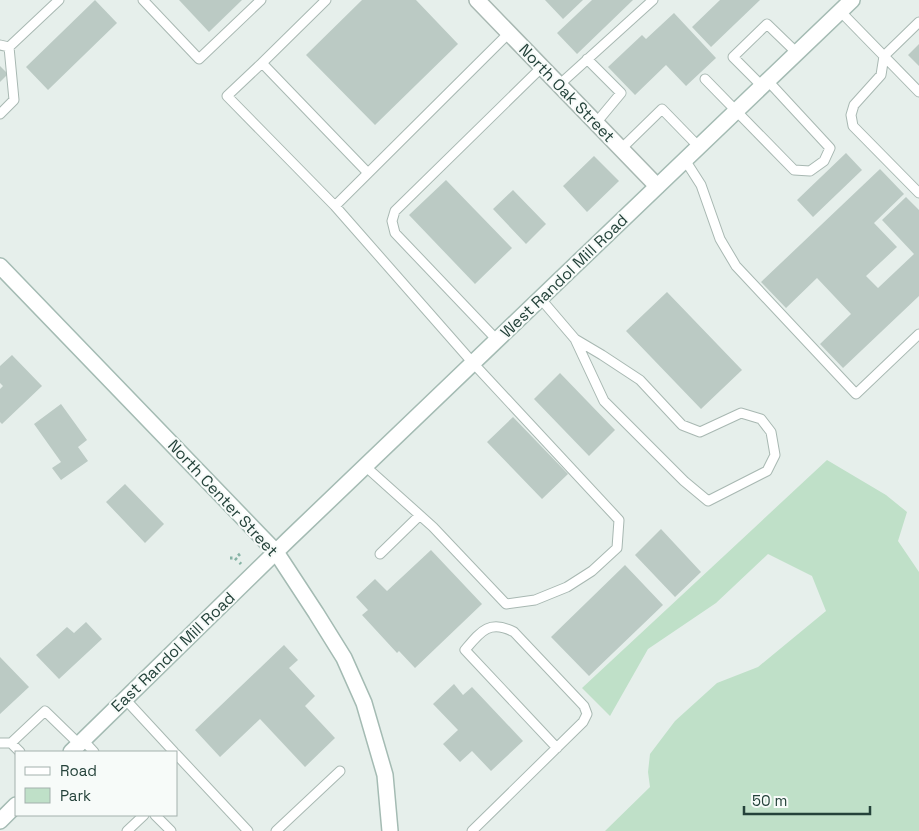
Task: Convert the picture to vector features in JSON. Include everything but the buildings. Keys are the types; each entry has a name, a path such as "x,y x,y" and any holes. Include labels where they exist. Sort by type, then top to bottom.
{"main road":[{"name":"West Randol Mill Road","path":"276,552 852,0"},
{"name":"North Oak Street","path":"481,1 509,33 657,186"},
{"name":"North Center Street","path":"0,266 276,552 344,658 364,703 385,775 390,831"},
{"name":"East Randol Mill Road","path":"77,746 276,552"},
{"path":"0,821 15,806"}],"lane":[{"path":"0,114 14,100 5,46 59,0"},
{"path":"143,0 199,59 261,0"},
{"path":"326,0 227,96 335,206 473,363 619,520 617,548 592,571 567,587 534,600 506,604 433,527 365,466"},
{"path":"559,85 653,0"},
{"path":"840,11 919,92"},
{"path":"919,22 884,56 881,74 854,105 851,115 853,126 919,193"},
{"path":"704,79 794,170 810,171 824,161 830,148 765,83 733,57 767,24 797,53"},
{"path":"335,206 509,33"},
{"path":"587,60 621,93 596,123"},
{"path":"262,63 368,173"},
{"path":"497,340 395,233 392,221 395,211 542,67"},
{"path":"621,149 662,109 698,147"},
{"path":"685,160 701,185 720,239 736,266 856,394 919,334"},
{"path":"540,298 575,339 604,401 684,481 708,501 767,471 775,455 771,432 761,419 741,413 700,432 682,425 640,380 575,339"},
{"path":"380,554 419,516"},
{"path":"472,831 584,722 587,714 584,706 514,632 504,627 494,626 485,630 476,636 464,650 557,748"},
{"path":"125,699 173,751"},
{"path":"11,743 45,711 77,746 91,751"},
{"path":"0,742 11,743 19,751"},
{"path":"178,756 248,831"},
{"path":"276,831 340,771"},
{"path":"127,831 143,816"},
{"path":"156,816 171,831"}],"path":[{"path":"230,558 235,558 240,554"},
{"path":"235,558 241,564"}],"green space":[{"path":"827,460 886,495 907,512 898,541 919,572 919,831 605,831 650,787 648,772 650,754 675,721 717,683 758,667 826,611 812,576 768,554 716,603 648,649 610,716 582,688"}]}
